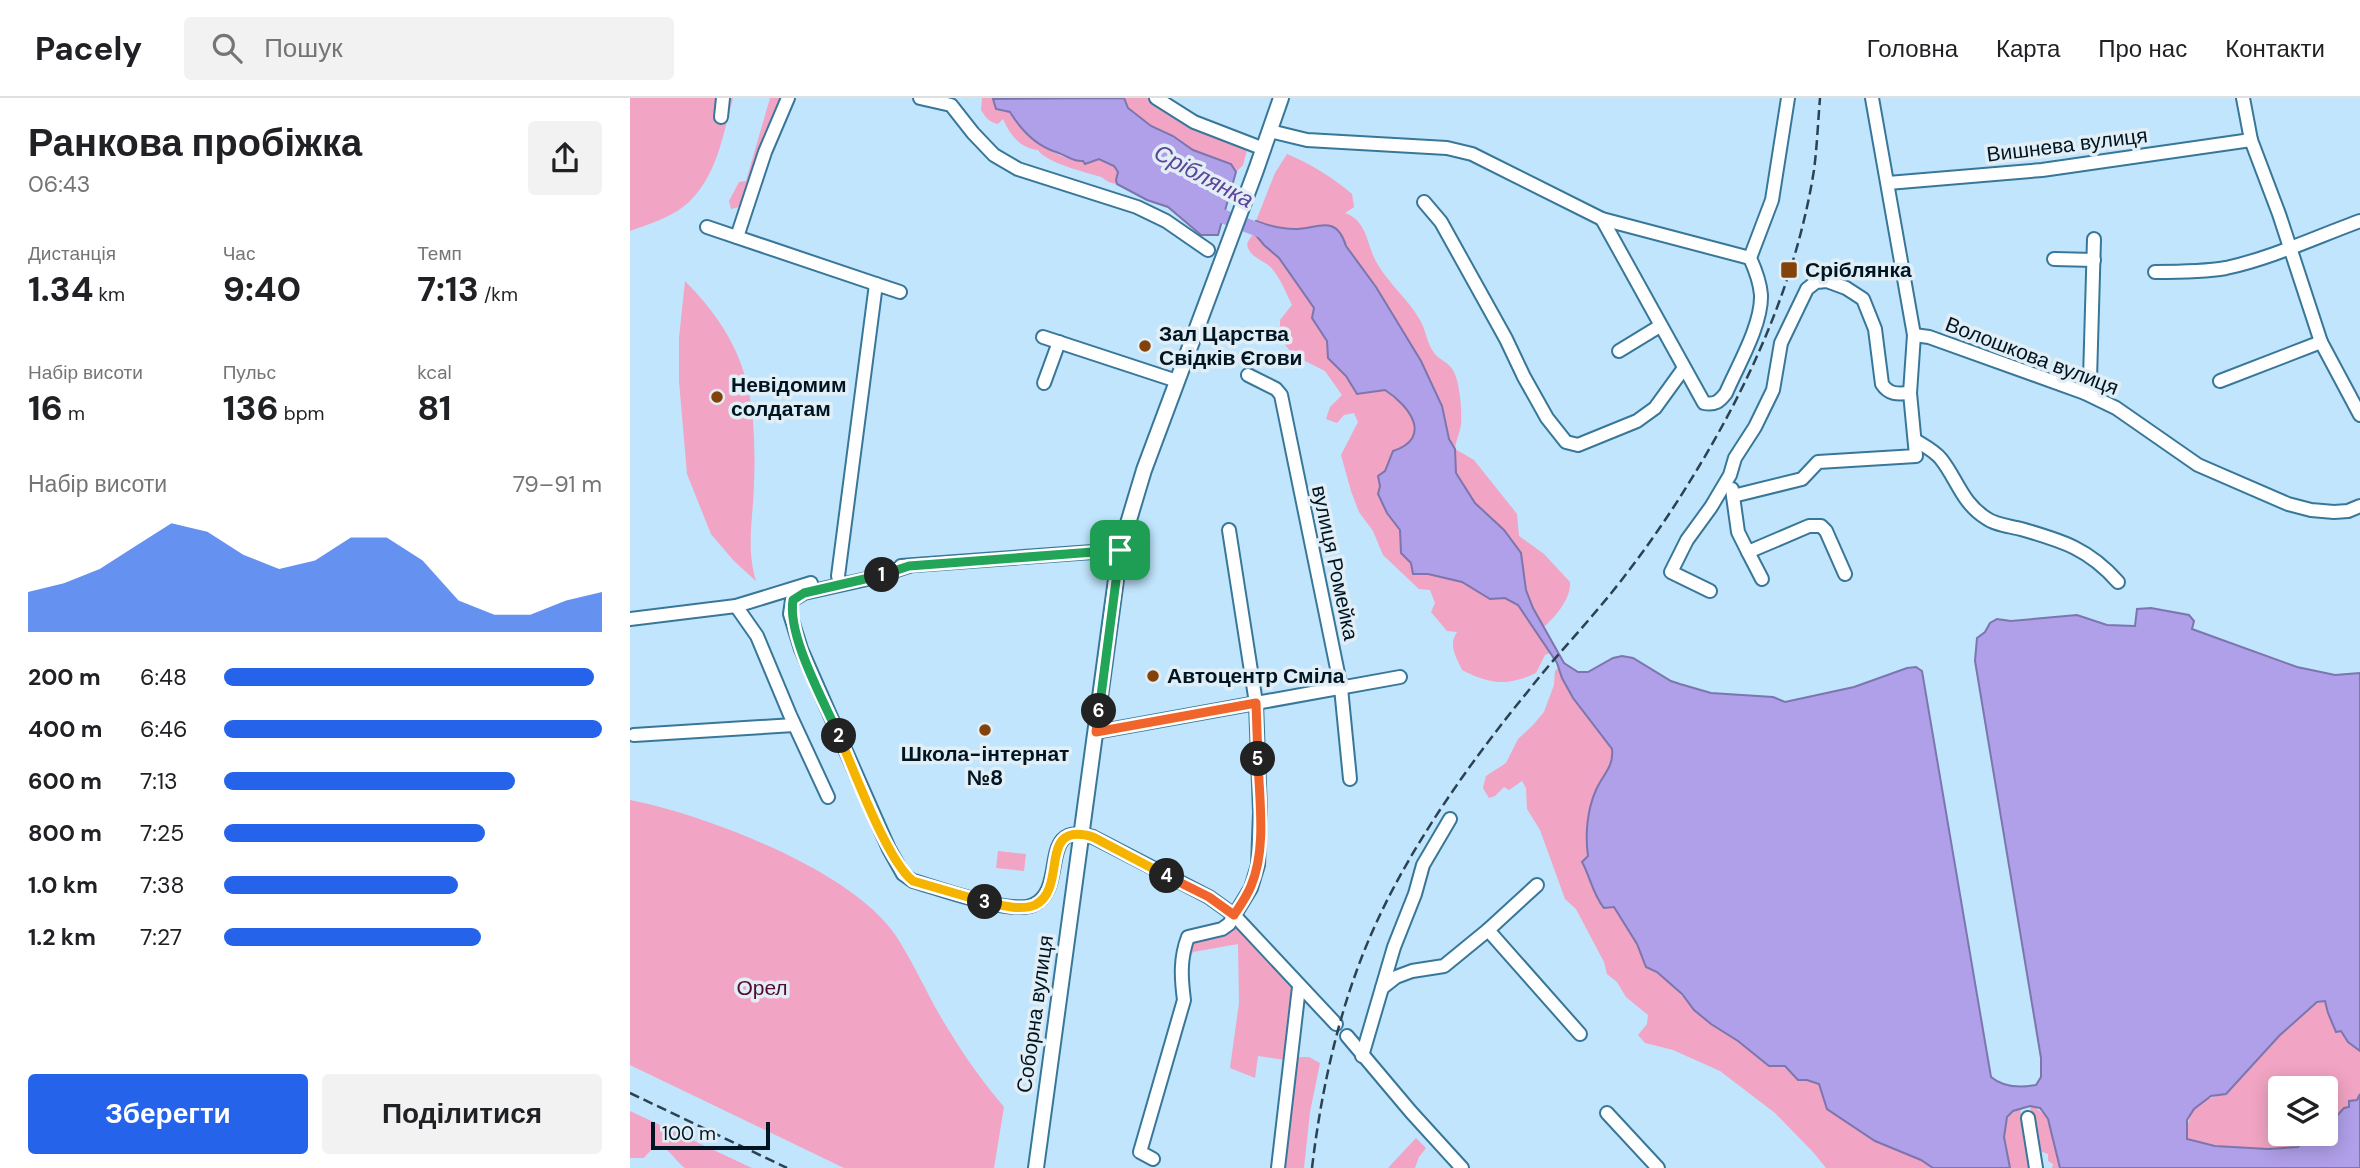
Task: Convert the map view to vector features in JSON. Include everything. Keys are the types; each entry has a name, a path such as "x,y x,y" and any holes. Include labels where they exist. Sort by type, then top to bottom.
{"main road":[{"name":"Соборна вулиця","path":"1036,1168 1120,550 1135,495 1281,98"}],"street":[{"path":"721,117 723,98"},
{"path":"737,237 765,152 788,98"},
{"path":"920,98 955,102 973,133 995,155 1018,169 1137,207 1166,221 1208,250"},
{"path":"1156,98 1194,122 1264,149"},
{"path":"1602,219 1704,403 1719,402 1726,393 1758,318 1761,295 1758,277 1750,258 1772,200 1788,98"},
{"path":"1733,496 1802,479 1818,462 1916,456 1910,393 1914,335 1872,98"},
{"path":"2243,98 2251,140 2321,341 2360,415"},
{"path":"1270,131 1307,139 1460,151 1602,219 1750,258"},
{"name":"Вишнева вулиця","path":"1888,183 2042,170 2251,140"},
{"path":"1424,202 1441,222 1547,418 1566,442 1578,445 1637,422 1655,408 1684,368"},
{"path":"2155,272 2225,268 2253,261 2360,221"},
{"path":"707,227 900,292"},
{"path":"2085,393 2090,379 2094,239"},
{"path":"2054,259 2094,260"},
{"path":"1710,592 1671,572 1687,540 1730,475 1735,458 1755,428 1773,390 1781,343 1807,289 1816,282 1827,281 1846,288 1863,299 1875,329 1882,384 1886,391 1894,394 1910,393"},
{"path":"838,576 876,284"},
{"path":"1619,351 1660,326"},
{"name":"Волошкова вулиця","path":"1914,335 1929,337 2085,393 2116,408 2198,465 2252,489 2311,510 2348,511 2360,506"},
{"path":"1043,337 1177,381"},
{"path":"2220,381 2321,341"},
{"path":"1044,383 1059,342"},
{"name":"вулиця Ромейка","path":"1248,375 1276,389 1281,395 1341,688 1350,779"},
{"path":"1915,440 1940,457 1972,508 1989,521 2058,539 2078,548 2103,565 2118,582"},
{"path":"1730,475 1738,532 1762,579"},
{"path":"1748,552 1816,524 1826,531 1845,574"},
{"path":"1153,1159 1140,1152 1184,1000 1182,951 1188,937 1226,927 1247,894 1258,865 1256,703 1229,530"},
{"path":"630,619 739,605 838,576 909,566 1120,550"},
{"path":"909,566 876,577 804,593 793,600 790,614 801,649 889,849 903,874 913,881 987,903 1026,907 1041,900 1052,881 1057,845 1062,839 1081,834 1093,837 1209,897 1234,915 1335,1024"},
{"path":"739,605 757,636 828,797"},
{"path":"1096,732 1400,677"},
{"path":"634,734 794,724"},
{"path":"1362,1056 1423,865 1450,820"},
{"path":"1382,988 1396,977 1412,971 1444,966 1537,885"},
{"path":"1209,897 1231,902 1247,894"},
{"path":"1488,930 1580,1034"},
{"path":"1278,1168 1299,987"},
{"path":"1347,1036 1462,1168"},
{"path":"1607,1113 1658,1168"},
{"path":"2028,1118 2036,1168"}],"green space":[{"path":"630,98 733,98 718,154 699,191 676,212 630,231"},
{"path":"770,98 785,98 743,206 731,209 729,201 739,182 746,181"},
{"path":"982,98 993,98 1001,111 1010,112 1027,132 1050,150 1075,160 1099,159 1114,166 1118,172 1117,184 1048,159 1038,150 1021,144 1003,119 998,124 986,117 981,110"},
{"path":"1124,98 1151,98 1247,150 1243,165 1236,172 1231,164 1193,150 1151,126 1128,108"},
{"path":"1287,154 1321,171 1352,194 1354,207 1345,213 1359,222 1378,265 1415,312 1432,350 1454,372 1459,388 1461,413 1455,449 1449,439 1442,406 1421,361 1337,230 1325,226 1285,228 1256,221 1275,173"},
{"path":"1254,233 1279,258 1315,308 1315,322 1327,341 1327,350 1357,394 1385,390 1409,413 1415,431 1412,439 1393,452 1378,494 1387,513 1400,530 1401,553 1411,563 1411,569 1462,582 1489,599 1505,598 1518,605 1550,653 1545,655 1536,673 1499,682 1462,670 1453,646 1457,632 1447,631 1431,612 1435,603 1430,590 1419,589 1383,555 1373,531 1359,512 1341,455 1358,422 1354,413 1344,415 1337,423 1326,419 1330,407 1342,395 1325,371 1295,356 1286,346 1280,330 1280,320 1292,305 1273,270 1248,248 1248,242"},
{"path":"685,281 723,328 745,375 755,454 751,545 756,581 711,534 687,474 679,381 679,338"},
{"path":"1455,449 1474,460 1517,514 1519,536 1544,554 1570,582 1565,601 1544,627 1526,590 1521,553 1504,530 1475,503 1456,473"},
{"path":"1558,668 1572,698 1613,749 1611,762 1602,780 1590,818 1588,856 1582,862 1591,878 1598,901 1614,907 1637,944 1646,967 1673,986 1711,1024 1781,1063 1798,1080 1819,1084 1933,1168 1826,1168 1775,1113 1720,1071 1673,1050 1645,1043 1638,1035 1647,1024 1648,1015 1626,997 1617,982 1607,974 1604,962 1576,909 1565,899 1540,830 1527,809 1526,788 1522,781 1509,790 1504,787 1489,798 1483,788 1486,776 1506,763 1518,739 1544,712"},
{"name":"Орел","path":"630,800 697,818 775,849 847,889 875,912 896,936 941,1018 1004,1107 994,1168 844,1168 630,1065"},
{"path":"998,851 1026,854 1024,871 996,868"},
{"path":"1232,920 1299,987 1291,1061 1258,1056 1255,1078 1230,1068 1239,1003 1238,944 1193,952 1181,974 1188,937"},
{"path":"2325,1001 2328,1013 2348,1042 2360,1051 2360,1095 2357,1100 2338,1114 2338,1076 2268,1076 2268,1146 2294,1146 2273,1149 2235,1148 2187,1139 2189,1120 2196,1107 2208,1099 2226,1094 2287,1027 2314,1005"},
{"path":"1296,1057 1309,1057 1320,1063 1310,1112 1304,1168 1283,1168"},
{"path":"2030,1106 2044,1115 2053,1131 2060,1168 2052,1168 2048,1154 2037,1150"},
{"path":"2020,1109 2033,1168 2010,1168 2005,1126 2007,1118"},
{"path":"630,1111 752,1168 685,1168 661,1147 656,1147 644,1158 630,1158"},
{"path":"1416,1138 1426,1148 1415,1168 1388,1168"}],"water":[{"path":"1124,98 1128,108 1151,126 1173,136 1193,150 1231,164 1236,172 1218,235 1201,235 1168,207 1147,200 1117,184 1118,172 1114,166 1099,159 1085,164 1042,146 1024,131 1010,112 996,109 993,99"},
{"path":"1256,221 1290,229 1325,225 1337,229 1421,361 1442,406 1449,439 1455,449 1456,473 1475,503 1504,530 1521,553 1526,590 1533,608 1564,663 1578,672 1588,672 1622,656 1633,658 1671,681 1711,693 1773,697 1785,702 1854,687 1907,668 1916,667 1922,671 1991,1077 2006,1085 2036,1085 2041,1077 2041,1058 1975,661 1977,638 1997,619 2011,621 2077,615 2107,625 2135,626 2137,609 2151,608 2189,615 2194,621 2192,629 2297,667 2335,675 2360,673 2360,1051 2348,1042 2341,1031 2336,1032 2325,1001 2317,1002 2279,1036 2226,1094 2211,1096 2194,1109 2187,1120 2187,1139 2215,1146 2268,1149 2338,1146 2338,1115 2349,1107 2349,1101 2357,1100 2360,1094 2360,1168 2060,1168 2048,1119 2040,1108 2030,1106 2013,1111 2007,1117 2004,1137 2010,1168 1933,1168 1921,1160 1875,1141 1827,1109 1819,1084 1798,1080 1785,1066 1769,1066 1694,1010 1682,994 1657,972 1646,967 1637,944 1614,907 1604,908 1600,903 1582,862 1588,856 1587,831 1591,806 1596,790 1610,766 1612,749 1573,698 1557,663 1518,605 1505,598 1490,599 1462,582 1428,574 1413,574 1411,563 1401,553 1400,530 1387,513 1378,494 1378,476 1385,471 1393,451 1412,438 1415,430 1409,413 1385,390 1357,394 1346,376 1328,358 1327,341 1312,318 1314,308 1279,258 1254,233"}],"waterway":[{"name":"Сріблянка","path":"1207,207 1222,216 1272,235"}],"railway":[{"path":"1312,1168 1321,1104 1344,1008 1379,917 1410,858 1447,799 1488,743 1544,671 1621,581 1661,526 1737,398 1770,325 1796,249 1814,170 1820,98"},
{"path":"630,1093 787,1168"}],"place":[{"name":"Сріблянка","path":"1789,270"},
{"name":"Зал Царства Свідків Єгови","path":"1145,346"},
{"name":"Невідомим солдатам","path":"717,397"},
{"name":"Автоцентр Сміла","path":"1153,676"},
{"name":"Школа-інтернат №8","path":"985,730"}],"route":[{"path":"1120,550 1096,732 1256,703 1260,812 1258,865 1251,888 1234,915 1209,897 1093,837 1081,834 1062,839 1057,845 1052,881 1035,905 1026,907 987,903 913,881 903,874 889,849 801,649 790,614 793,600 804,593 876,577 909,566 1120,550"}]}
